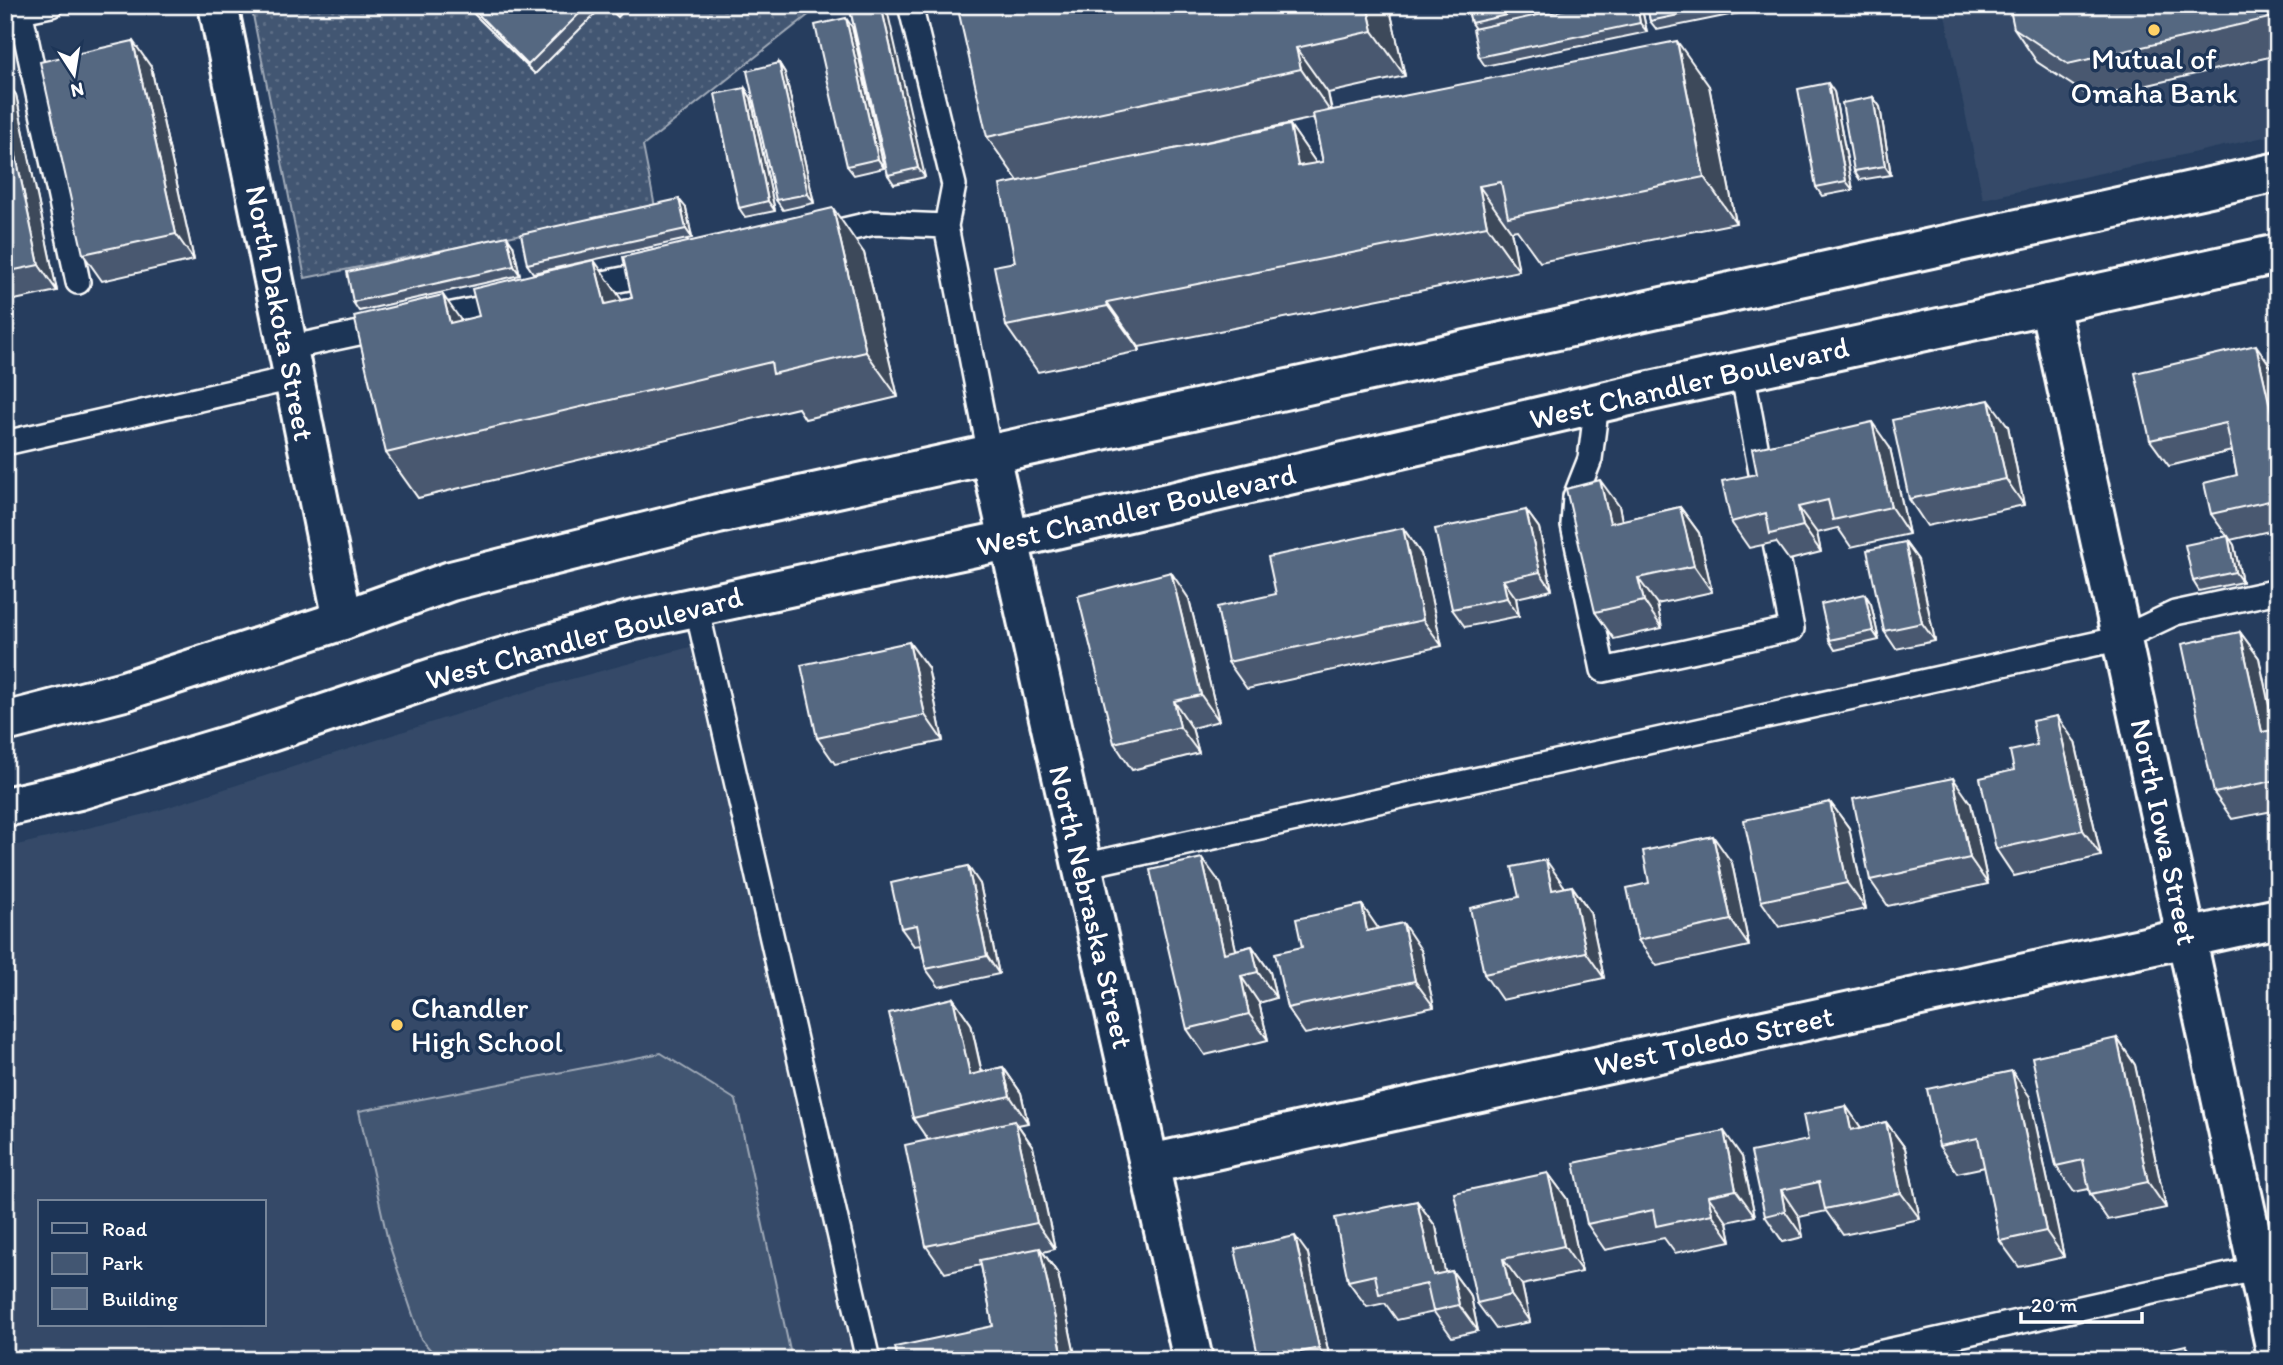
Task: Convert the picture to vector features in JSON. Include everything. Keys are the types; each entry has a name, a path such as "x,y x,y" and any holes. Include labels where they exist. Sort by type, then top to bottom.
{"main road":[{"name":"North Dakota Street","path":"218,5 343,620"},
{"path":"5,722 124,691 343,620 451,581 718,514 2278,172"},
{"name":"West Chandler Boulevard","path":"5,807 79,790 246,740 444,674 630,621 1008,540 1597,403 2278,254"},
{"name":"North Iowa Street","path":"2049,304 2188,938 2268,1266 2278,1360"},
{"name":"North Nebraska Street","path":"990,455 1193,1360"},
{"name":"West Toledo Street","path":"1150,1164 2278,918"}],"lane":[{"path":"51,5 20,8 78,282"},
{"path":"910,5 954,185 946,226 990,455"},
{"path":"799,241 874,223 946,226"},
{"path":"562,292 684,267"},
{"path":"5,443 536,297"},
{"path":"1742,371 1767,502"},
{"path":"1597,403 1590,459 1576,497 1573,525 1603,670 1792,629 1775,542"},
{"path":"1082,866 2122,638 2175,613 2278,591"},
{"path":"696,605 868,1360"},
{"path":"1847,1360 2268,1266"}],"shaded area":[{"path":"1943,5 2278,5 2278,134 1983,199"},
{"name":"Chandler High School","path":"701,644 867,1360 5,1360 5,848 150,813 538,688"}],"green space":[{"path":"251,5 821,5 643,146 655,207 305,278"},
{"path":"661,1053 736,1100 792,1360 439,1360 421,1339 388,1241 359,1111"}],"building":[{"path":"469,5 588,5 528,65"},
{"path":"849,5 881,5 918,168 888,175"},
{"path":"957,5 1097,5 1098,8 1111,5 1367,5 1373,31 1296,48 1301,69 987,137"},
{"path":"1467,5 1551,5 1471,23"},
{"path":"1585,5 1637,5 1640,23 1479,57 1473,29"},
{"path":"1647,5 1726,5 1650,21"},
{"path":"2009,5 2278,5 2278,16 2068,64 2014,28"},
{"path":"846,18 878,159 847,166 815,25"},
{"path":"133,41 176,234 83,254 40,62"},
{"path":"1677,41 1704,177 1508,217 1501,182 1479,186 1487,226 1107,302 1108,306 1006,326 994,266 1015,262 1000,185 1290,125 1298,166 1323,162 1313,114"},
{"path":"779,63 808,194 776,200 747,71"},
{"path":"1828,83 1846,181 1816,187 1798,89"},
{"path":"745,88 768,201 739,208 715,94"},
{"path":"1873,97 1885,166 1854,171 1842,103"},
{"path":"5,104 39,265 5,272"},
{"path":"679,199 686,229 527,264 521,234"},
{"path":"833,208 866,352 773,374 771,362 386,453 354,316 443,295 450,323 479,316 472,289 594,260 605,304 632,298 623,257"},
{"path":"507,236 514,266 353,302 347,272"},
{"path":"2256,345 2271,411 2278,410 2278,499 2211,514 2204,483 2237,475 2226,423 2150,440 2135,373"},
{"path":"1989,400 2006,479 1909,499 1892,420"},
{"path":"1872,422 1891,507 1833,520 1828,500 1798,507 1803,526 1770,534 1766,513 1731,522 1722,481 1757,474 1752,449"},
{"path":"1600,480 1610,523 1680,507 1694,566 1638,578 1644,601 1595,612 1566,489"},
{"path":"1526,510 1540,572 1503,580 1507,598 1452,609 1435,529"},
{"path":"1403,528 1423,620 1228,662 1217,607 1276,594 1268,557"},
{"path":"2228,536 2235,572 2193,581 2185,545"},
{"path":"1905,542 1922,623 1884,631 1867,550"},
{"path":"1171,572 1201,695 1174,701 1180,727 1114,743 1078,596"},
{"path":"1865,594 1873,631 1829,640 1821,604"},
{"path":"2240,632 2262,732 2278,729 2278,780 2214,793 2182,644"},
{"path":"909,642 925,715 817,738 801,665"},
{"path":"2057,716 2083,830 1996,849 1980,778 2014,770 2010,751 2037,745 2032,721"},
{"path":"1953,778 1970,858 1870,880 1853,799"},
{"path":"1830,802 1847,883 1761,901 1744,820"},
{"path":"1713,836 1731,920 1638,940 1627,888 1649,883 1643,851"},
{"path":"1202,858 1224,953 1252,946 1258,972 1241,976 1249,1014 1187,1029 1150,870"},
{"path":"1546,860 1552,890 1572,886 1586,952 1484,974 1470,908 1519,897 1512,867"},
{"path":"968,866 987,956 926,969 917,925 901,928 891,883"},
{"path":"1362,905 1367,931 1403,923 1415,981 1287,1008 1275,953 1302,947 1296,919"},
{"path":"953,998 970,1075 1003,1067 1010,1096 913,1118 889,1013"},
{"path":"2117,1038 2148,1182 2090,1194 2083,1160 2056,1166 2032,1057"},
{"path":"2012,1071 2046,1231 2000,1241 1978,1138 1939,1146 1927,1089"},
{"path":"1846,1106 1851,1130 1886,1122 1901,1193 1825,1209 1819,1182 1781,1190 1785,1211 1765,1216 1751,1152 1808,1140 1803,1115"},
{"path":"1015,1121 1037,1223 926,1246 905,1145"},
{"path":"1724,1131 1736,1190 1708,1196 1712,1214 1656,1226 1653,1210 1587,1224 1574,1163"},
{"path":"1548,1173 1564,1246 1503,1259 1511,1295 1477,1303 1454,1193"},
{"path":"1417,1201 1433,1275 1452,1271 1459,1305 1433,1311 1427,1284 1379,1294 1375,1275 1348,1281 1335,1218"},
{"path":"1295,1236 1319,1348 1259,1360 1235,1249"},
{"path":"1040,1248 1062,1352 1025,1360 898,1360 895,1347 993,1326 980,1260"},
{"path":"2186,1345 2189,1360 2146,1360 2145,1354"}],"place":[{"name":"Mutual of Omaha Bank","path":"2154,30"},
{"name":"Chandler High School","path":"397,1025"}]}
